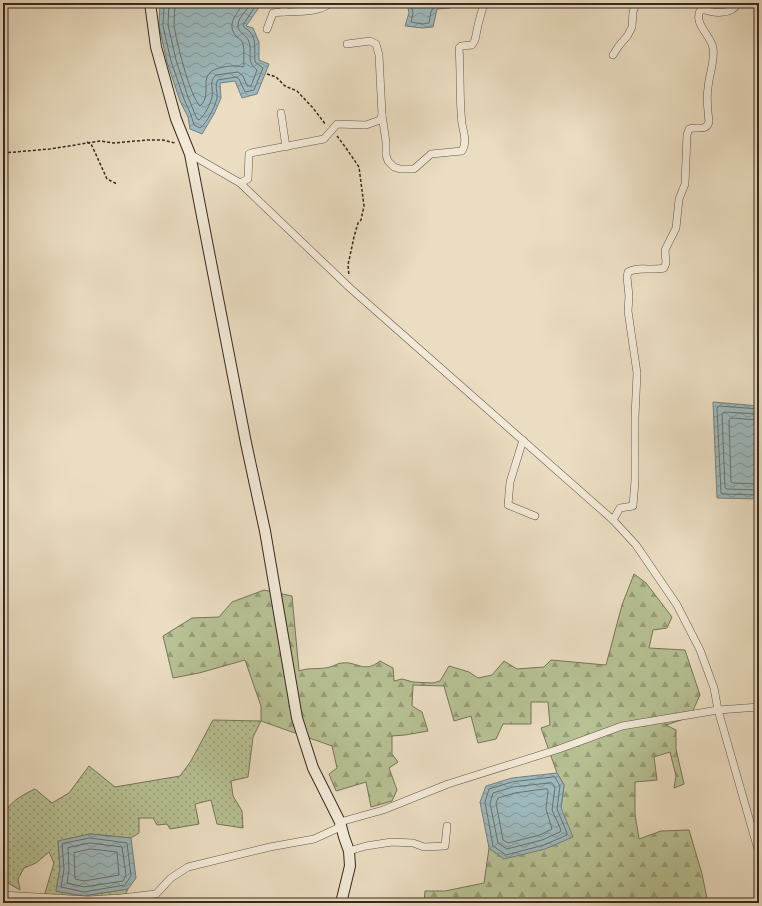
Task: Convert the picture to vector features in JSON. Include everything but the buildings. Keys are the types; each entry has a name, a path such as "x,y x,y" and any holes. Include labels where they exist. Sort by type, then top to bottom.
{"main road":[{"path":"150,3 156,47 176,119 188,150 244,435 265,531 297,718 313,768 340,822 344,837 350,850 350,866 341,903"}],"street":[{"path":"284,3 284,12"},
{"path":"267,29 273,13 313,10 324,8 330,3"},
{"path":"347,44 370,41 376,44 379,55 386,155 388,161 394,167 400,169 414,169 431,154 462,151 464,147 465,140 462,122 459,48 461,46 472,45 475,40 484,3"},
{"path":"613,55 632,28 635,3"},
{"path":"613,520 620,508 633,506 635,480 637,373 628,311 628,272 632,270 664,268 666,263 665,250 676,228 679,199 685,184 687,135 689,129 704,128 708,126 707,88 712,72 713,53 712,42 699,22 700,6 717,13 730,11 736,8 738,3"},
{"path":"281,113 286,147"},
{"path":"240,183 248,179 249,154 251,153 324,139 337,124 366,125 380,120 382,115"},
{"path":"188,150 240,183 347,285 613,520 636,545 677,605 700,650 714,688 718,710 759,853"},
{"path":"523,440 510,482 508,506 535,516"},
{"path":"3,895 88,900 156,894 171,878 188,867 270,847 314,839 338,828 340,822 383,810 448,784 553,751 622,726 718,710 759,708"},
{"path":"350,850 392,842 413,843 424,847 445,846 447,826"}],"path":[{"path":"267,74 276,77 285,86 297,91 346,148 359,167 364,206 363,215 358,224 348,265 349,277 347,285"},
{"path":"3,153 50,148 100,140 114,143 163,140 188,150"},
{"path":"87,142 91,144 107,179 117,184"}],"green space":[{"path":"634,574 646,583 672,617 667,628 653,630 649,648 685,650 700,695 690,717 666,725 676,730 676,749 684,784 674,788 676,776 670,752 654,757 657,780 635,782 635,814 639,839 661,831 689,830 702,874 708,903 424,903 425,891 445,891 484,883 489,848 504,859 561,808 564,785 557,773 541,728 550,725 548,702 531,702 531,724 503,724 496,739 478,743 471,716 454,721 444,686 413,685 412,706 422,712 428,731 392,736 392,754 398,762 389,768 397,790 392,801 371,807 366,782 336,791 329,774 337,768 332,746 261,721 261,706 245,660 199,673 173,678 163,636 192,618 219,617 232,602 264,590 292,596 299,671 332,667 339,663 369,667 380,661 393,668 394,681 402,679 413,682 433,683 440,681 449,666 469,672 478,678 492,675 504,661 517,669 544,667 551,660 606,665 622,605"},
{"path":"213,720 261,721 253,737 248,777 231,781 233,796 242,811 243,828 217,824 211,800 195,804 199,824 170,829 167,824 157,825 153,818 139,818 139,833 131,838 90,834 58,841 60,869 56,891 83,896 128,889 121,903 42,903 54,863 49,852 36,863 24,868 18,879 20,890 3,880 3,869 6,855 3,854 3,818 8,808 16,800 35,789 52,803 69,793 89,766 115,787 180,776 191,761"}],"water":[{"path":"160,3 258,3 258,9 246,26 253,28 259,42 259,60 269,64 257,94 242,98 235,81 220,83 221,98 214,114 202,134 190,129 188,117 180,101 167,62 159,26"},
{"path":"407,3 451,3 450,8 437,9 433,27 422,28 405,26 409,13"},
{"path":"713,402 759,406 759,499 717,498"},
{"path":"557,773 564,785 561,808 573,837 545,849 504,859 489,848 480,802 486,786 512,778"},
{"path":"90,834 131,838 136,878 128,889 83,896 56,891 60,869 58,841"}]}
